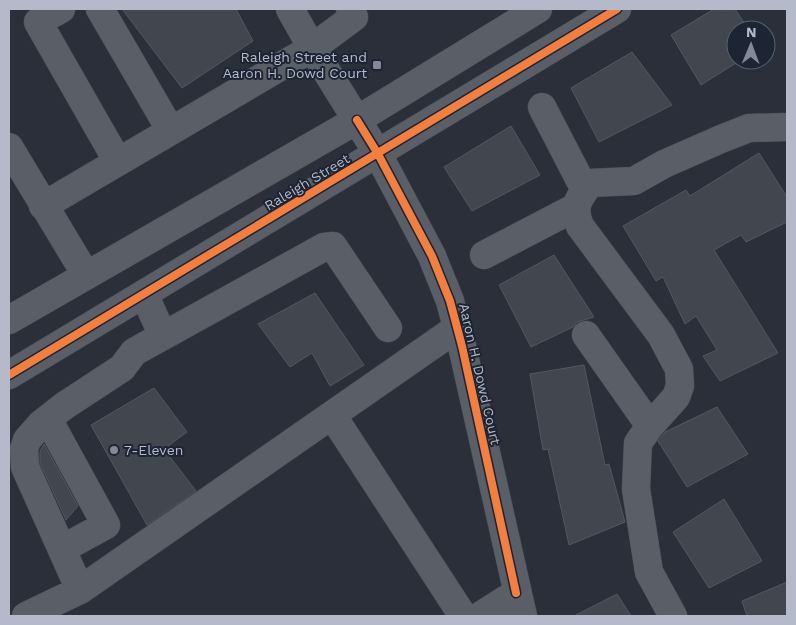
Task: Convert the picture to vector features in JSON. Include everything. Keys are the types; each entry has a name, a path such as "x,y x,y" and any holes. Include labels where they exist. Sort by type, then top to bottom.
{"street":[{"path":"61,9 38,22 118,162"},
{"path":"100,9 171,131"},
{"name":"Aaron H. Dowd Court","path":"290,9 378,154 432,256 450,301 458,328 519,604"},
{"path":"44,206 312,48 354,18 350,9"},
{"name":"Raleigh Street","path":"9,320 357,120 538,9"},
{"name":"Raleigh Street","path":"9,375 617,9"},
{"path":"542,107 581,199"},
{"path":"673,616 648,572 636,489 638,443 650,426 676,397 680,386 679,369 661,335 580,226 575,213 590,183 634,181 664,164 749,128 786,130"},
{"path":"11,158 44,206 86,275"},
{"path":"484,255 581,199"},
{"path":"80,590 25,467 24,449 27,440 48,419 64,406 122,368 134,352 324,247 333,246 388,328"},
{"path":"144,294 163,336"},
{"path":"26,616 80,590 458,328"},
{"path":"586,335 650,426"},
{"path":"332,415 463,616"},
{"path":"48,419 106,525 62,549"},
{"path":"480,616 519,604"}],"building":[{"path":"122,9 236,9 253,41 182,88"},
{"path":"714,9 735,9 742,20 726,20 726,69 701,85 671,35"},
{"path":"632,52 672,105 599,142 571,88"},
{"path":"511,126 540,175 472,211 444,167"},
{"path":"759,153 787,197 787,222 746,242 741,235 714,250 778,353 720,381 703,356 717,350 696,316 685,324 663,277 656,281 623,226 686,190 690,196"},
{"path":"554,255 594,317 577,322 573,327 531,347 499,285"},
{"path":"315,293 364,365 330,386 312,353 290,367 258,324"},
{"path":"584,365 605,465 609,464 625,522 569,545 548,449 543,450 530,374"},
{"path":"154,388 187,432 164,449 196,491 147,525 91,425"},
{"path":"717,407 748,454 687,487 658,441 665,432"},
{"path":"44,444 78,506 66,520 40,463 40,451"},
{"path":"724,499 762,561 709,588 673,532"},
{"path":"787,582 787,616 747,616 742,601"},
{"path":"617,594 631,616 574,616"}],"cycle path":[{"path":"9,375 617,9"},
{"path":"357,120 378,154 432,256 450,301 462,346 516,593"}],"place":[{"name":"Raleigh Street and Aaron H. Dowd Court","path":"377,65"},
{"name":"7-Eleven","path":"114,450"}]}
